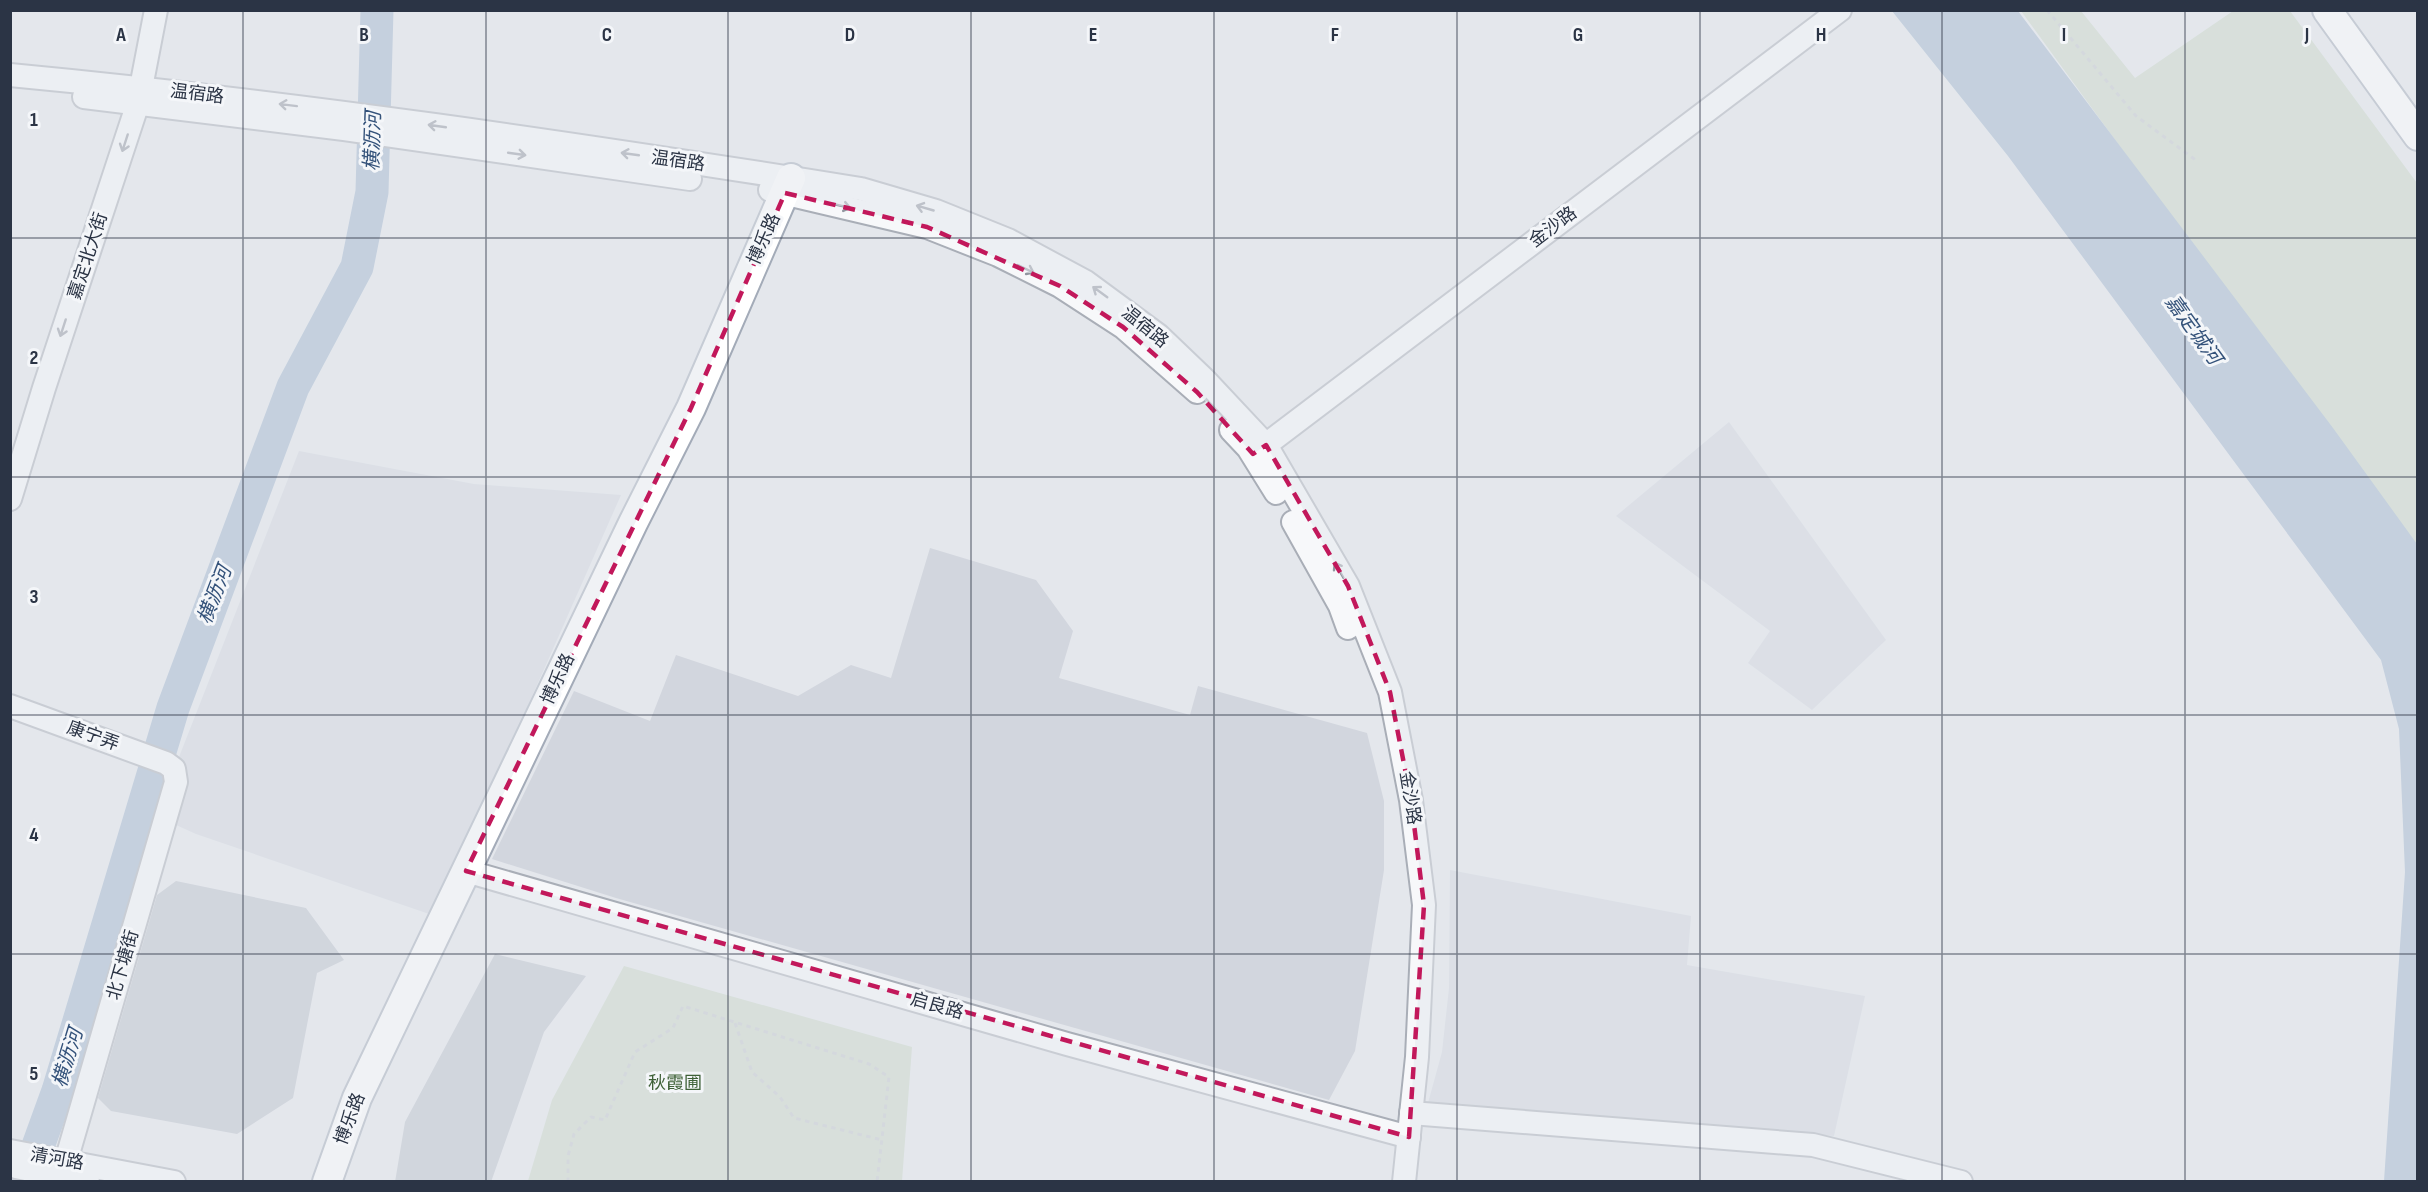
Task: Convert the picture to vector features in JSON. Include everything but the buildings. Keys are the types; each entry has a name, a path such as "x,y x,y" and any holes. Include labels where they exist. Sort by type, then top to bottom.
{"main road":[{"path":"2327,10 2418,135"},
{"path":"2347,10 2418,109"},
{"name":"博乐路","path":"327,1182 357,1098 633,522 691,408 788,185"}],"street":[{"name":"嘉定北大街","path":"10,499 140,95 156,10"},
{"name":"金沙路","path":"1404,1182 1405,1136 1411,1113 1417,1057 1424,905 1412,800 1390,692 1348,586 1259,450 1840,10"},
{"name":"温宿路","path":"10,75 788,185 927,227 998,255 1060,286 1131,334 1259,450"},
{"path":"10,90 140,95"},
{"path":"1259,450 1274,488 1340,606 1380,709 1410,879 1411,932 1405,1136 1395,1182"},
{"name":"康宁弄","path":"10,706 170,766"},
{"name":"北下塘街","path":"56,1170 176,782 170,766"},
{"name":"启良路","path":"466,871 1056,1041 1405,1136"},
{"path":"1411,1113 1813,1145 1961,1182"},
{"name":"清河路","path":"12,1157 56,1170 174,1182"},
{"path":"56,1170 88,1182"}],"path":[{"path":"2047,10 2136,116 2197,161"},
{"path":"568,1182 568,1156 574,1134 591,1117 605,1120 635,1052 673,1028 683,1006 869,1064 889,1077 878,1182"},
{"path":"735,1023 752,1072 780,1096 794,1119 882,1140"}],"highlighted area":[{"path":"785,193 927,227 1060,286 1123,327 1197,392 1253,454 1266,445 1348,586 1390,692 1411,800 1424,905 1409,1137 466,871 691,408"}],"shaded area":[{"path":"1729,422 1886,640 1812,710 1748,663 1770,631 1616,516"},
{"path":"299,451 474,484 621,495 435,916 196,834 176,825 179,757"},
{"path":"930,548 1036,580 1073,631 1059,678 1190,715 1198,686 1367,733 1384,801 1384,870 1355,1051 1329,1100 616,898 492,859 574,691 650,721 676,655 798,696 851,665 891,678"},
{"path":"1450,870 1691,916 1687,965 1865,996 1834,1136 1428,1103 1442,1052 1449,988"}],"green space":[{"path":"2021,11 2081,11 2135,78 2233,11 2290,11 2417,183 2417,561 2364,481"},
{"name":"秋霞圃","path":"624,966 912,1047 902,1181 528,1181 552,1100"}],"water":[{"name":"嘉定城河","path":"1892,11 2018,11 2333,428 2417,544 2417,1181 2384,1181 2405,872 2399,729 2381,660 2008,156"}],"waterway":[{"name":"横沥河","path":"25,1182 58,1091 173,708 293,387 357,267 372,192 377,10"}]}
